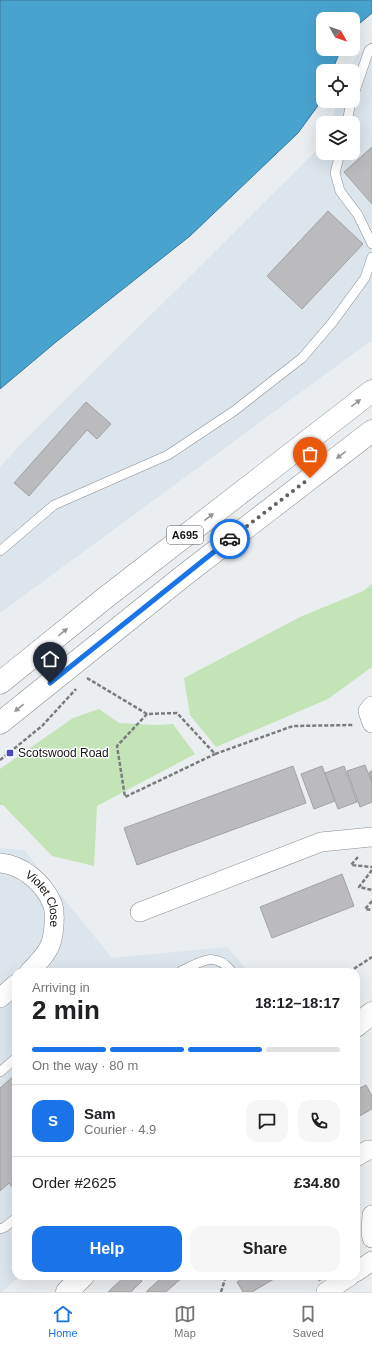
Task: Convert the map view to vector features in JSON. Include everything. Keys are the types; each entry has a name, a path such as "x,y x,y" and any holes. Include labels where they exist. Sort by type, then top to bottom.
{"main road":[{"name":"A695","path":"0,683 111,593 372,391"},
{"name":"A695","path":"0,723 181,577 372,431"},
{"path":"360,1023 372,1013"},
{"path":"67,1292 79,1280"}],"street":[{"path":"364,724 368,711 372,706"},
{"path":"140,912 321,842 372,837"},
{"name":"Violet Close","path":"0,863 8,864 27,872 40,884 52,904 54,926 51,944 33,968"},
{"path":"0,998 12,988"},
{"path":"360,1155 368,1150 372,1150"},
{"path":"372,1215 372,1238"},
{"path":"360,1269 372,1261"},
{"path":"326,1292 344,1280"}],"lane":[{"path":"360,78 372,48"},
{"path":"338,160 335,173 340,191 358,215 372,244"},
{"path":"0,552 54,505 168,455 234,411 302,358 332,323 365,278 372,257"},
{"path":"189,968 206,960 214,959 226,963 229,968"},
{"path":"0,1072 12,1062"},
{"path":"0,1229 12,1221"}],"path":[{"path":"82,683 87,678 147,714 178,713 215,754"},
{"path":"0,760 42,726 77,688"},
{"path":"147,714 117,746 125,797 215,754 293,726 364,724"},
{"path":"372,870 359,887 372,890"},
{"path":"372,901 366,909 372,910"},
{"path":"355,968 372,957"},
{"path":"221,1292 225,1280"}],"shaded area":[{"path":"372,41 372,340 0,613 0,467 22,443 316,151 316,160 360,160 360,116 333,116 335,108 360,108 360,64 352,64 354,59 357,56 360,56 360,53"},
{"path":"0,848 24,850 112,958 227,947 245,968 12,968 12,1280 16,1280 2,1292 0,1292"}],"green space":[{"path":"372,584 372,667 328,699 216,747 190,715 184,678 300,617 363,591"},
{"path":"99,709 119,723 156,725 173,724 195,754 97,806 94,866 52,856 3,805 0,805 0,769 73,718"}],"water":[{"path":"0,0 372,0 372,13 360,23 360,12 316,12 316,56 338,56 335,64 316,64 316,108 298,133 190,236 56,342 0,389"}],"building":[{"path":"372,147 372,204 344,172 357,160 360,160 360,158"},
{"path":"328,211 363,244 302,309 267,276"},
{"path":"86,402 111,424 97,439 87,430 29,496 14,483"},
{"path":"365,765 372,783 372,802 360,807 347,771"},
{"path":"293,766 306,803 137,865 124,828"},
{"path":"322,766 335,801 314,809 301,774"},
{"path":"344,766 357,802 338,809 325,773"},
{"path":"372,771 372,781 369,772"},
{"path":"342,874 354,906 272,938 260,907"},
{"path":"12,1078 12,1187 9,1183 0,1191 0,1088"},
{"path":"366,1085 372,1096 372,1109 360,1116 360,1088"},
{"path":"121,1280 142,1281 131,1292 108,1292"},
{"path":"159,1280 180,1280 166,1292 146,1292"},
{"path":"240,1280 272,1280 252,1292 243,1292 237,1282"}],"way so far":[{"path":"230,539 310,478"}],"place":[{"name":"Scotswood Road","path":"10,753"}],"route":[{"path":"50,683 230,539"}]}
